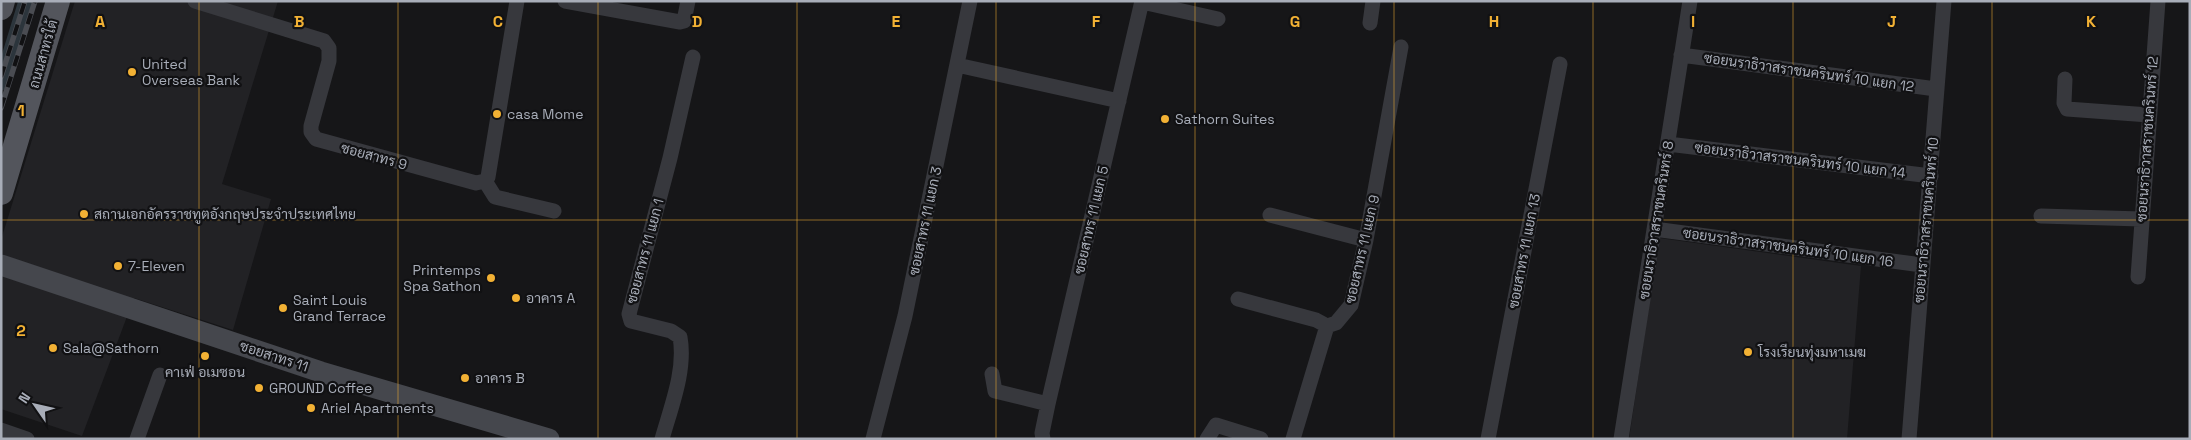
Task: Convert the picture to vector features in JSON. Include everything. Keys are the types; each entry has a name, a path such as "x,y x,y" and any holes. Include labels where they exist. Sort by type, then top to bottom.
{"main road":[{"path":"1,8 3,1"},
{"name":"ถนนสาทรใต้","path":"1,193 58,1"}],"street":[{"name":"ซอยสาทร 9","path":"195,1 324,41 330,48 330,61 311,126 311,132 316,139 476,183 485,181"},
{"path":"517,1 489,172 485,181 495,197 554,211"},
{"path":"565,1 680,22 684,21 686,16 688,1"},
{"name":"ซอยสาทร 11 แยก 3","path":"873,439 905,316 970,1"},
{"path":"1370,23 1373,1"},
{"name":"ซอยนราธิวาสราชนครินทร์ 8","path":"1621,439 1690,1"},
{"name":"ซอยนราธิวาสราชนครินทร์ 10","path":"1908,439 1944,1"},
{"name":"ซอยนราธิวาสราชนครินทร์ 12","path":"2138,277 2158,1"},
{"path":"1142,2 1218,19"},
{"name":"ซอยสาทร 11 แยก 5","path":"1043,439 1042,433 1048,404 1142,2"},
{"name":"ซอยสาทร 11 แยก 9","path":"1327,326 1336,323 1351,305 1366,240 1401,47"},
{"name":"ซอยนราธิวาสราชนครินทร์ 10 แยก 12","path":"1681,55 1936,89"},
{"name":"ซอยสาทร 11 แยก 1","path":"662,439 677,384 682,347 680,337 671,331 631,321 629,314 670,158 693,57"},
{"path":"957,64 1119,101"},
{"name":"ซอยสาทร 11 แยก 13","path":"1488,439 1560,64"},
{"path":"2065,79 2064,103 2067,109 2149,115"},
{"name":"ซอยนราธิวาสราชนครินทร์ 10 แยก 14","path":"1668,144 1931,176"},
{"path":"1270,215 1366,240"},
{"path":"2041,216 2141,218"},
{"name":"ซอยนราธิวาสราชนครินทร์ 10 แยก 16","path":"1654,229 1922,265"},
{"name":"ซอยสาทร 11","path":"1,265 317,371 548,439"},
{"path":"1238,298 1316,320 1327,326 1294,439"},
{"path":"992,374 995,391 1048,404"},
{"path":"137,439 160,375"},
{"path":"1207,439 1216,425 1261,439"},
{"path":"1,430 27,439"}],"shaded area":[{"path":"75,1 278,1 222,184 271,199 233,330 134,298 82,436 1,409 1,240"},
{"name":"โรงเรียนทุ่งมหาเมฆ","path":"1659,238 1861,266 1847,439 1629,439"}],"waterway":[{"path":"1,83 26,1"}],"railway":[{"path":"1,77 25,1"},
{"path":"1,108 35,1"}],"place":[{"name":"United Overseas Bank","path":"132,72"},
{"name":"casa Mome","path":"497,114"},
{"name":"Sathorn Suites","path":"1165,119"},
{"name":"สถานเอกอัครราชทูตอังกฤษประจำประเทศไทย","path":"84,214"},
{"name":"7-Eleven","path":"118,266"},
{"name":"Printemps Spa Sathon","path":"491,278"},
{"name":"อาคาร A","path":"516,298"},
{"name":"Saint Louis Grand Terrace","path":"283,308"},
{"name":"Sala@Sathorn","path":"53,348"},
{"name":"โรงเรียนทุ่งมหาเมฆ","path":"1748,352"},
{"name":"คาเฟ่ อเมซอน","path":"205,356"},
{"name":"อาคาร B","path":"465,378"},
{"name":"GROUND Coffee","path":"259,388"},
{"name":"Ariel Apartments","path":"311,408"}]}
